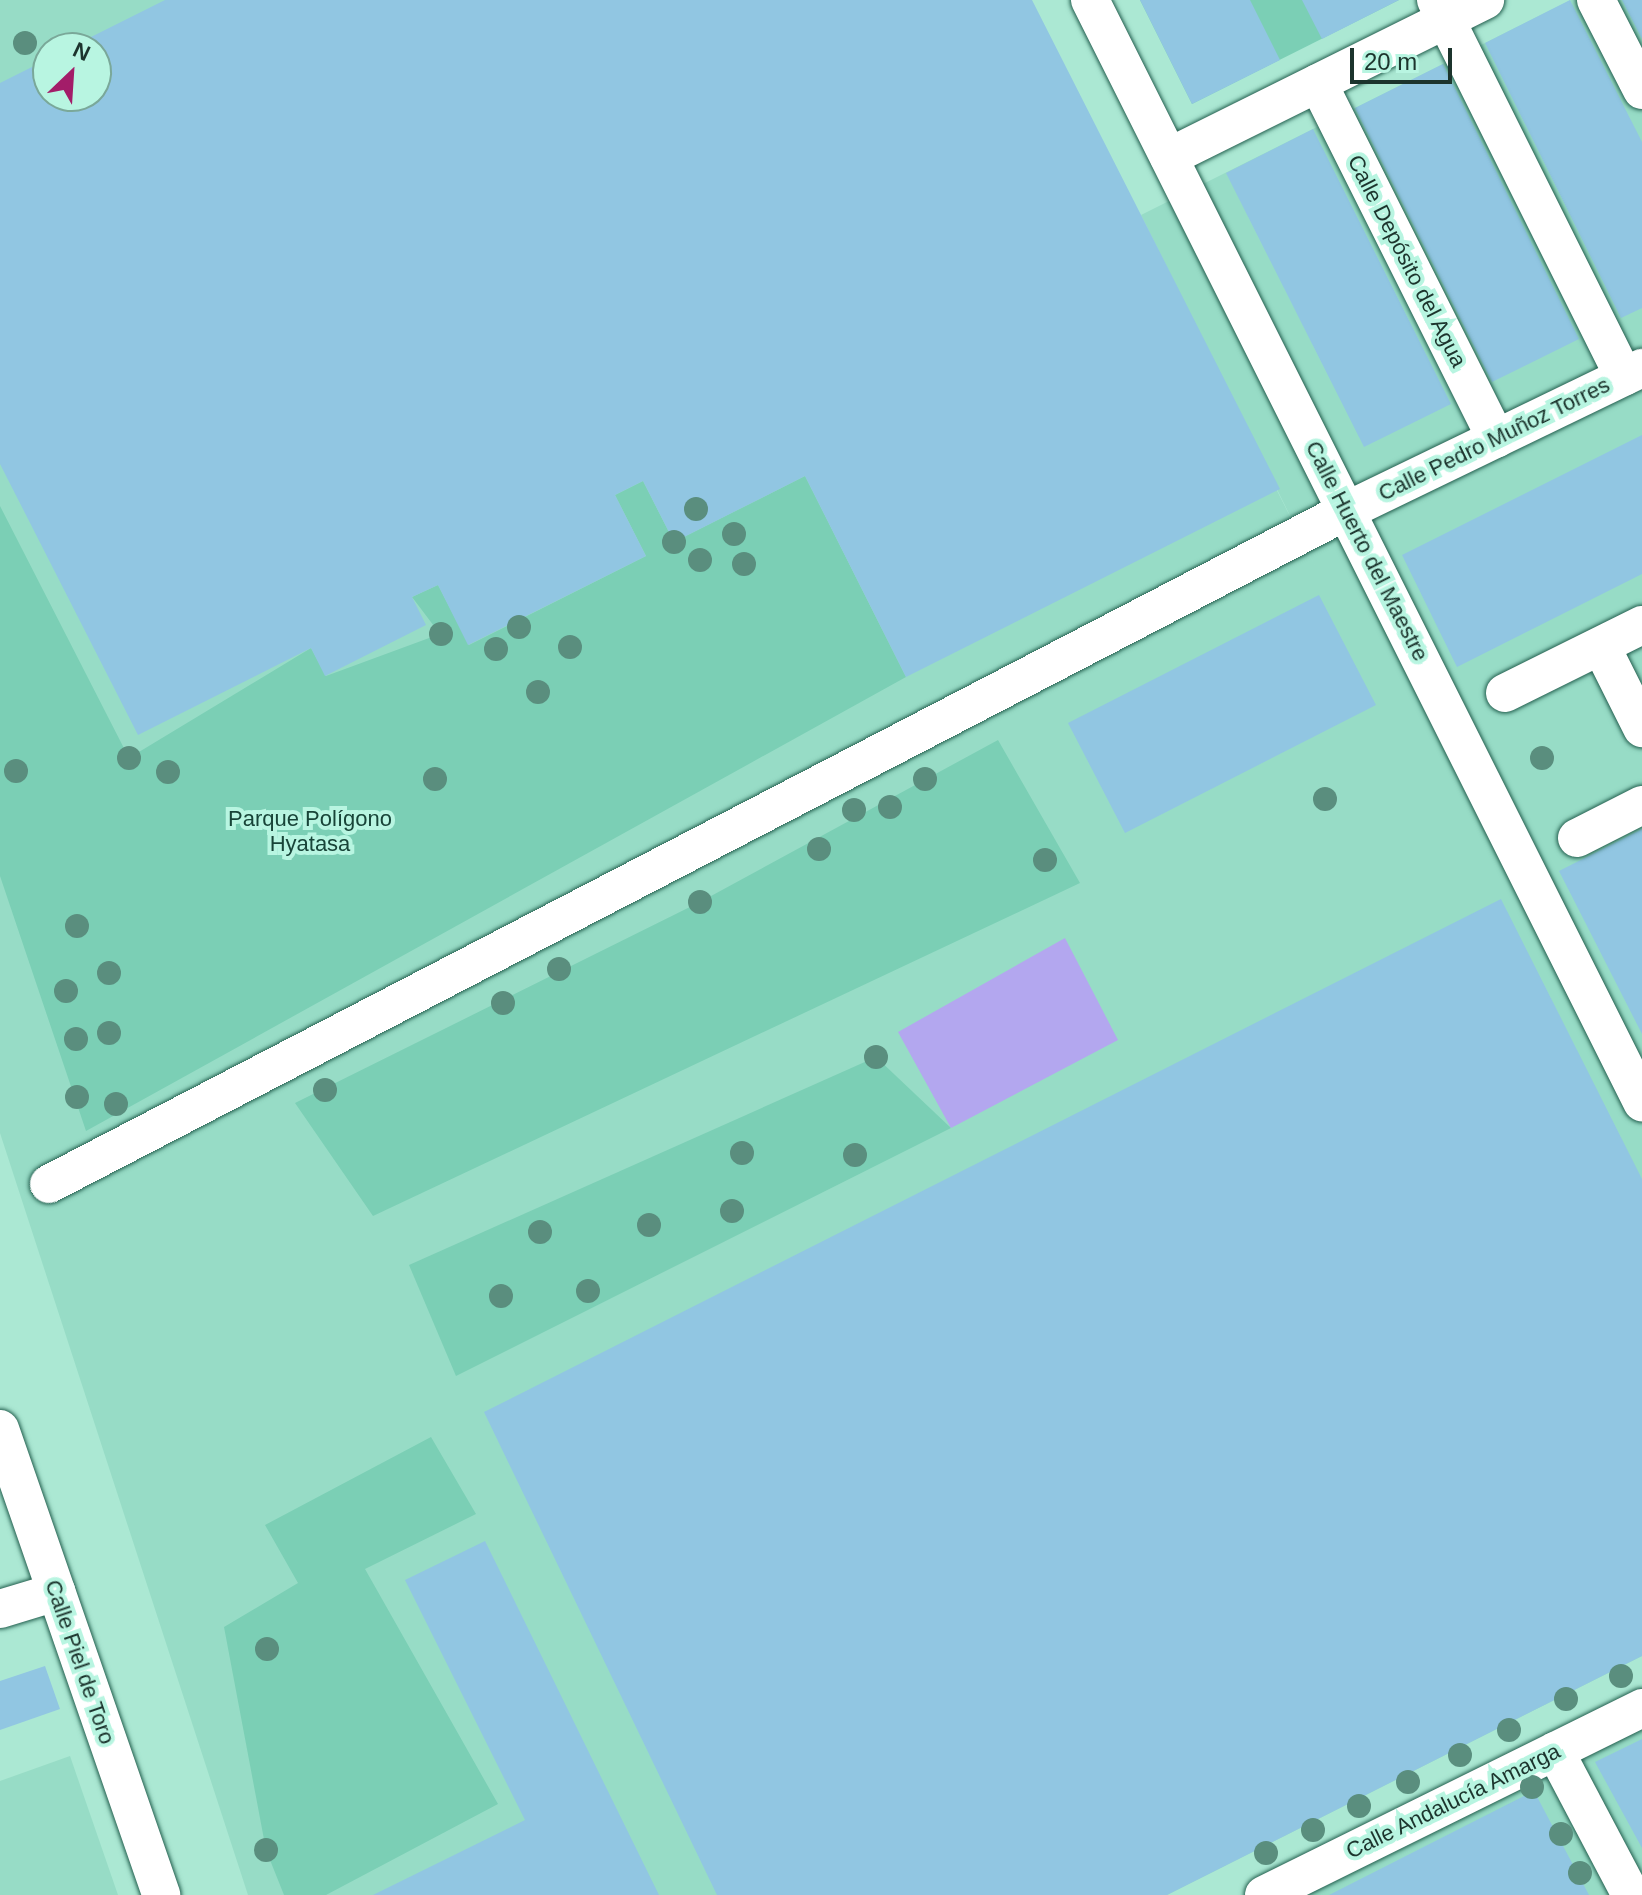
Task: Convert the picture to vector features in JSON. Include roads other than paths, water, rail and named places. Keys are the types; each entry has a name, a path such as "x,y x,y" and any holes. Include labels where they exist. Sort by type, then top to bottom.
{"street":[{"name":"Calle Huerto del Maestre","path":"1090,0 1642,1102"},
{"path":"1169,157 1318,83 1441,10 1485,0"},
{"path":"1596,0 1642,90"},
{"path":"1441,10 1633,373"},
{"name":"Calle Depósito del Agua","path":"1318,83 1496,439"},
{"name":"Calle Pedro Muñoz Torres","path":"49,1184 1346,511 1633,373"},
{"path":"1505,693 1642,625"},
{"path":"1601,646 1642,728"},
{"path":"1577,838 1642,805"},
{"name":"Calle Piel de Toro","path":"0,1429 161,1895"},
{"path":"0,1609 56,1592"},
{"name":"Calle Andalucía Amarga","path":"1264,1895 1642,1708"},
{"path":"1555,1751 1631,1895"}],"park label":[{"name":"Parque Polígono Hyatasa","path":"310,830"}]}
